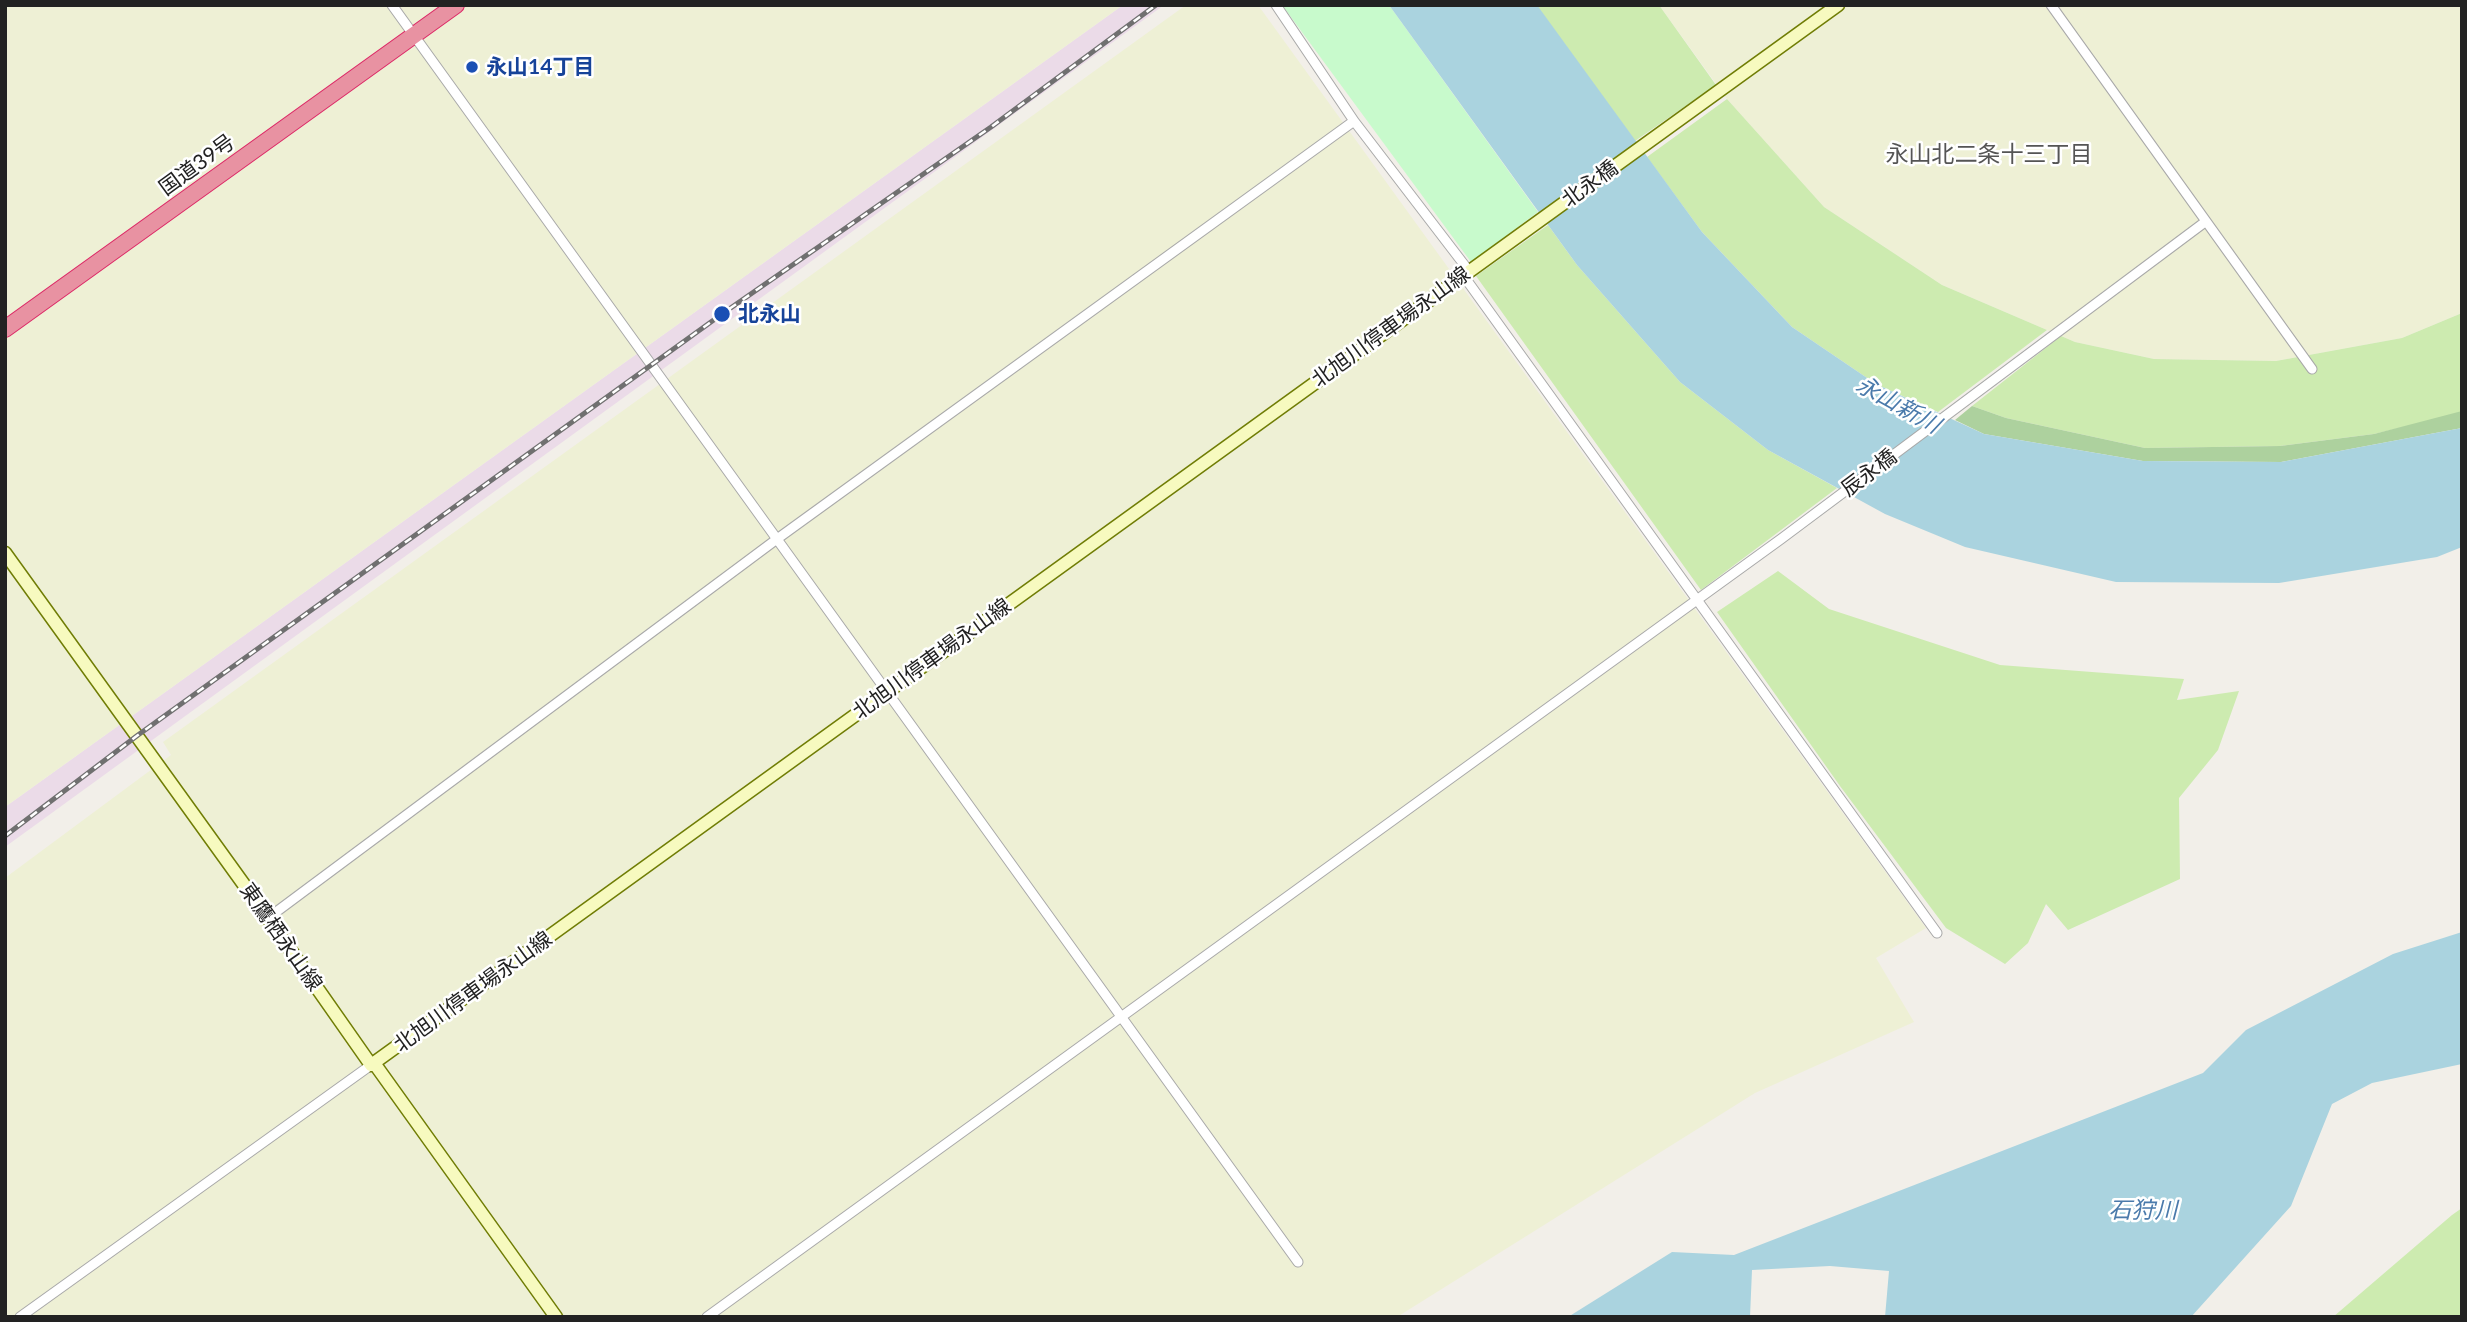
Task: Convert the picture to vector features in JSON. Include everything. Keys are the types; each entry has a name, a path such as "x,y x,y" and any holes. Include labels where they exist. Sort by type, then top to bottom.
{"highway":[{"name":"国道39号","path":"5,329 456,5"}],"main road":[{"name":"北永橋","path":"1490,256 1838,5"},
{"name":"北旭川停車場永山線","path":"372,1064 1490,256"},
{"name":"東鷹栖永山線","path":"5,553 556,1317"}],"street":[{"path":"392,5 1298,1262"},
{"path":"1276,5 1354,121 1466,273 1937,933"},
{"path":"2051,5 2312,369"},
{"path":"268,918 777,539 1354,121"},
{"name":"辰永橋","path":"707,1317 1781,539 2205,222"},
{"path":"20,1317 372,1064"}],"shaded area":[{"path":"1123,5 1164,5 5,847 5,807"}],"green space":[{"path":"5,5 1123,5 5,807"},
{"path":"1186,5 1258,5 1926,928 1876,958 1914,1022 1755,1093 1397,1317 5,1317 5,878 171,755 163,742"},
{"path":"1282,5 1389,5 1538,212 1471,262"},
{"path":"1536,5 1659,5 1716,85 1635,141"},
{"path":"1659,5 2462,5 2462,313 2402,338 2276,361 2154,359 2075,342 1942,285 1824,207 1727,99"},
{"path":"1727,99 1824,207 1942,285 2047,330 1938,412 1876,384 1792,327 1702,232 1647,157"},
{"path":"1548,225 1577,265 1680,382 1768,450 1837,488 1701,590 1476,276"},
{"path":"2462,313 2462,411 2374,434 2280,446 2145,448 2006,418 1972,406 2061,336 2075,342 2154,359 2276,361 2402,338"},
{"path":"1972,406 2006,418 2145,448 2280,446 2374,434 2462,411 2462,428 2281,462 2143,461 1984,434 1955,420"},
{"path":"1778,571 1829,609 2000,665 2184,679 2177,700 2239,691 2218,750 2179,798 2180,879 2068,930 2046,904 2028,943 2005,964 1946,928 1840,786 1717,612"},
{"path":"2462,1208 2462,1317 2333,1317 2452,1215"}],"water":[{"name":"永山新川","path":"1389,5 1537,5 1702,232 1792,327 1876,384 1984,434 2143,461 2281,462 2462,428 2462,547 2437,557 2279,583 2116,582 1965,547 1885,514 1768,450 1680,382 1577,265"},
{"name":"石狩川","path":"2462,932 2462,1064 2372,1083 2332,1104 2291,1206 2191,1317 1885,1317 1889,1271 1830,1266 1752,1270 1750,1317 1568,1317 1672,1252 1734,1255 2203,1073 2246,1030 2393,954"}],"railway":[{"path":"5,836 138,735 722,314 991,127 1156,5"}],"place":[{"name":"永山14丁目","path":"472,67"},
{"name":"北永山","path":"722,314"}],"district":[{"name":"永山北二条十三丁目","path":"1989,155"}]}
